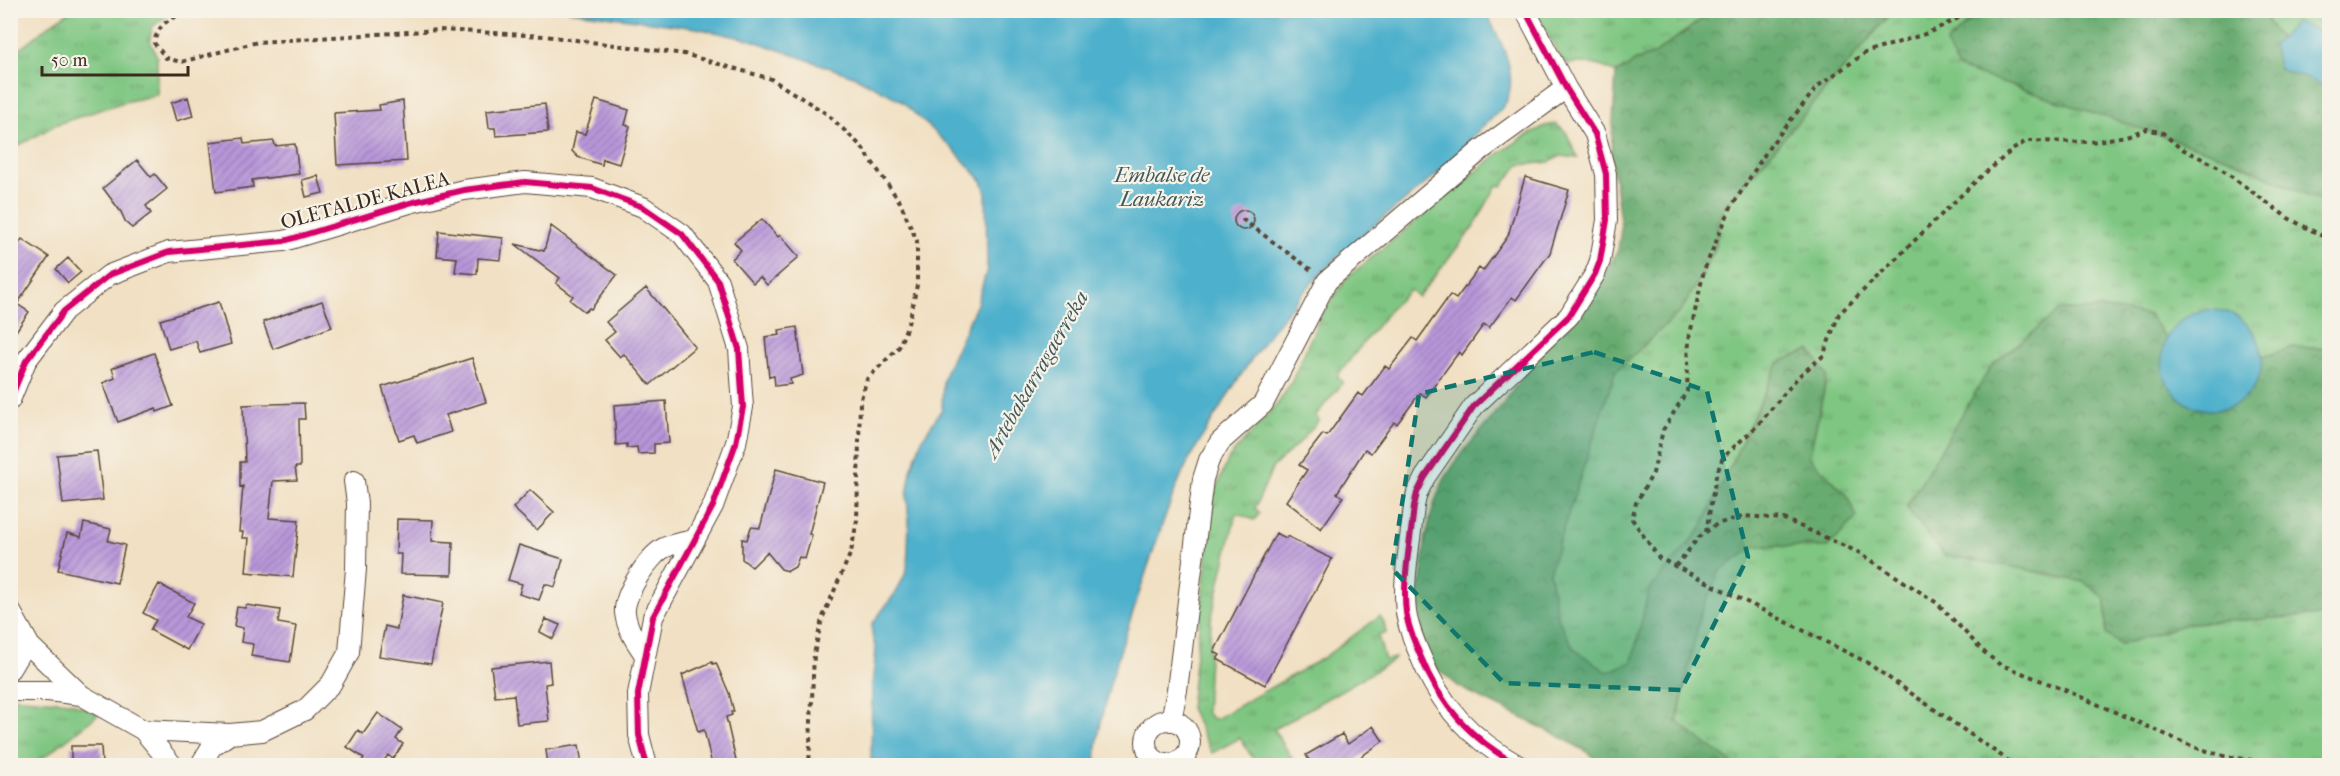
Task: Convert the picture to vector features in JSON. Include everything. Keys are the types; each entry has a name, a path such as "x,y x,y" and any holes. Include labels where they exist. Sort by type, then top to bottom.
{"street":[{"path":"1519,765 1493,751 1452,712 1434,689 1411,634 1405,597 1414,506 1417,493 1425,477 1474,405 1569,316 1595,274 1600,261 1607,220 1606,174 1595,134 1566,88 1525,10"},
{"path":"1171,720 1177,690 1203,479 1209,460 1220,442 1263,404 1327,281 1480,150 1566,88"},
{"name":"OLETALDE KALEA","path":"10,400 26,361 64,311 109,275 169,252 284,240 364,215 464,190 525,182 592,188 643,207 682,234 718,281 739,349 743,407 736,443 713,506 652,617 638,694 639,735 647,765"},
{"path":"142,730 230,734 262,731 305,710 331,684 349,651 356,569 357,503 354,481"},
{"path":"645,655 630,631 625,610 627,601 654,554 666,547 694,540"},
{"path":"10,610 30,646 81,695 142,730 173,765"},
{"path":"10,669 20,654 22,633"},
{"path":"10,691 48,691 81,695"},
{"path":"1171,720 1186,729 1190,748 1187,755 1178,762 1160,764 1148,753 1147,738 1155,725 1171,720"},
{"path":"201,765 212,746 230,734"}],"path":[{"path":"1974,10 1928,33 1865,53 1818,87 1770,146 1730,208 1704,270 1689,339 1687,391 1663,430 1653,473 1636,503 1632,519 1659,558 1866,662 2016,765"},
{"path":"1706,532 1716,476 1723,457 1757,426 1799,376 1823,356 1839,314 1977,180 2026,141 2091,142 2126,136 2147,129 2163,134 2180,148 2217,166 2288,218 2330,240"},
{"path":"1242,219 1327,281"},
{"path":"1676,566 1699,537 1717,524 1744,516 1784,519 1860,553 1937,603 1984,652 1999,663 2194,747 2224,756 2294,765"}],"highlighted area":[{"path":"1594,352 1707,391 1748,557 1681,690 1504,683 1392,569 1419,394"}],"green space":[{"path":"72,10 185,11 169,15 152,27 150,40 157,57 157,95 124,102 57,124 11,150 11,56"},
{"path":"1535,11 1713,11 1653,55 1634,61 1616,73 1598,65 1568,64 1562,60"},
{"path":"1713,11 1893,11 1720,212 1715,250 1682,310 1615,372 1549,572 1558,619 1574,649 1607,672 1632,662 1649,590 1701,529 1779,362 1810,350 1827,376 1809,457 1846,494 1857,517 1828,547 1756,546 1720,571 1700,615 1677,722 1735,765 1604,766 1589,753 1557,735 1458,686 1432,663 1422,640 1419,599 1426,536 1435,501 1444,480 1458,458 1501,407 1535,358 1603,276 1618,250 1621,228 1611,154 1616,73 1634,61 1653,55"},
{"path":"1893,11 1992,11 1971,20 2226,157 2329,205 2329,349 2293,347 2019,568 2084,582 2106,599 2106,634 2121,645 2189,623 2329,615 2329,765 1735,765 1677,723 1700,615 1720,571 1755,546 1828,547 1846,494 1809,457 1827,377 1779,362 1701,529 1649,590 1632,662 1607,672 1574,649 1558,619 1549,572 1615,372 1682,310 1715,250 1720,212"},
{"path":"1992,11 2262,11 2283,42 2329,84 2329,205 2226,157 1958,68 1946,44 1971,20"},
{"path":"2262,11 2329,11 2329,84 2283,42"},
{"path":"1556,124 1566,132 1578,158 1560,156 1550,162 1519,165 1502,186 1497,185 1473,228 1418,297 1410,290 1391,308 1337,376 1343,383 1315,416 1319,420 1304,438 1273,467 1255,508 1260,513 1254,520 1236,513 1211,620 1206,713 1213,719 1217,718 1323,658 1380,616 1386,633 1378,636 1385,660 1395,658 1394,660 1274,729 1296,765 1257,765 1240,738 1212,753 1190,708 1214,493 1229,458 1279,402 1291,383 1321,315 1348,277 1495,156 1524,137 1545,126"},
{"path":"2106,309 2149,315 2188,368 2223,370 2293,347 2329,349 2329,615 2189,623 2121,645 2106,634 2106,599 2084,582 1944,555 1906,507 1992,365 2060,310"},
{"path":"11,697 70,702 99,714 34,765 11,766"}],"water":[{"name":"Embalse de Laukariz","path":"568,11 1485,11 1496,31 1509,65 1510,89 1503,107 1452,160 1352,244 1313,282 1261,345 1231,390 1185,468 1168,509 1109,688 1100,726 1095,765 871,765 872,684 876,650 872,624 897,591 907,570 909,523 907,496 911,470 922,439 942,409 943,381 946,371 977,304 987,269 986,193 982,181 954,150 900,100 856,77 751,40 696,28"},
{"path":"2295,22 2326,33 2329,40 2329,87 2279,69 2273,46"},
{"path":"2212,310 2231,314 2247,325 2258,341 2262,360 2258,379 2247,395 2231,406 2212,410 2193,406 2177,395 2166,379 2162,360 2166,341 2177,325 2193,314"}],"building":[{"path":"188,97 193,116 176,121 171,103"},
{"path":"596,100 629,110 625,125 630,126 619,164 603,159 602,165 578,157 572,151 576,132 585,134"},
{"path":"403,101 407,161 337,165 334,113 380,110 379,105"},
{"path":"545,104 548,132 496,136 495,128 489,128 487,110"},
{"path":"243,138 244,144 274,141 275,146 295,144 299,174 252,180 253,187 216,192 210,142"},
{"path":"137,160 151,177 155,174 167,189 146,206 151,213 132,228 126,223 121,212 103,188"},
{"path":"318,176 323,193 306,197 302,180"},
{"path":"1525,177 1569,190 1550,253 1516,300 1512,297 1489,328 1484,324 1462,355 1459,352 1426,397 1420,393 1371,453 1365,449 1337,493 1343,497 1321,529 1286,501 1307,470 1299,465 1323,434 1327,436 1358,393 1363,396 1385,366 1389,369 1413,338 1417,341 1450,295 1456,299 1479,268 1483,271 1508,236"},
{"path":"1244,210 1251,213 1254,220 1251,227 1244,230 1237,227 1234,220 1237,213"},
{"path":"762,219 799,257 767,285 760,277 753,283 732,259 741,250 734,242"},
{"path":"551,226 617,275 591,309 585,312 570,300 573,296 556,283 560,278 515,244 544,251"},
{"path":"439,231 503,238 501,260 478,258 477,274 455,272 457,258 437,256"},
{"path":"22,239 49,257 17,304 29,312 10,340 10,257"},
{"path":"68,258 81,272 68,283 56,269"},
{"path":"646,288 695,347 650,385 624,354 620,357 605,340 615,332 606,322"},
{"path":"322,301 332,327 273,349 263,322"},
{"path":"219,302 231,344 200,353 196,341 169,349 160,320"},
{"path":"797,327 803,375 790,379 791,384 775,386 774,376 769,377 765,337 780,335 779,330"},
{"path":"154,353 173,406 157,412 156,408 118,422 103,383 115,378 112,368"},
{"path":"472,358 486,402 446,415 451,432 417,443 414,435 399,440 382,387"},
{"path":"666,401 669,443 654,444 654,453 638,454 637,447 627,448 627,444 616,445 614,405"},
{"path":"304,403 305,419 299,419 300,467 295,467 297,480 273,481 269,518 299,520 293,577 246,572 249,538 242,538 243,532 239,532 243,486 240,487 240,462 245,462 243,405"},
{"path":"97,451 103,500 63,504 57,455"},
{"path":"776,469 823,482 805,559 799,557 795,567 788,571 781,569 767,552 752,567 742,559 742,539 747,540 751,527 760,528"},
{"path":"530,490 554,512 537,530 513,508"},
{"path":"397,519 433,520 432,541 453,542 452,575 400,574 401,554 396,554"},
{"path":"84,523 111,529 108,541 125,545 117,583 58,570 67,533 81,537"},
{"path":"1276,533 1286,538 1287,536 1332,559 1265,685 1217,659 1220,655 1214,652"},
{"path":"519,545 563,559 555,587 545,584 539,600 519,594 522,584 508,580"},
{"path":"159,584 194,603 186,617 201,624 187,650 150,630 156,620 143,613"},
{"path":"403,595 443,603 431,664 379,656 385,626 397,629"},
{"path":"246,605 280,610 278,623 296,626 290,662 251,656 253,644 241,642 243,628 234,626 237,607 245,608"},
{"path":"546,619 560,625 553,639 540,632"},
{"path":"549,661 551,683 545,684 549,721 517,724 514,695 495,697 491,667"},
{"path":"712,662 716,663 729,693 734,712 726,717 737,765 712,765 704,730 698,732 682,675"},
{"path":"378,713 402,730 396,739 403,744 393,759 388,755 381,765 359,765 364,758 347,747 358,730 363,734"},
{"path":"1373,726 1383,741 1349,765 1312,765 1306,755 1342,734 1348,744"},
{"path":"579,745 582,765 548,765 546,750"},
{"path":"71,746 101,746 102,765 71,765"}],"cycle path":[{"path":"1519,766 1486,744 1459,720 1437,690 1410,629 1406,612 1405,587 1414,506 1417,493 1425,477 1474,406 1569,316 1595,274 1600,261 1607,220 1606,174 1595,134 1566,88 1525,10"},
{"path":"10,400 26,361 64,311 109,275 169,252 284,241 413,202 464,190 525,182 592,188 643,207 682,234 718,281 739,349 743,407 736,443 713,506 653,617 638,694 639,735 647,766"}],"water label":[{"name":"Artebakarragaerreka","path":"1036,374"}]}
